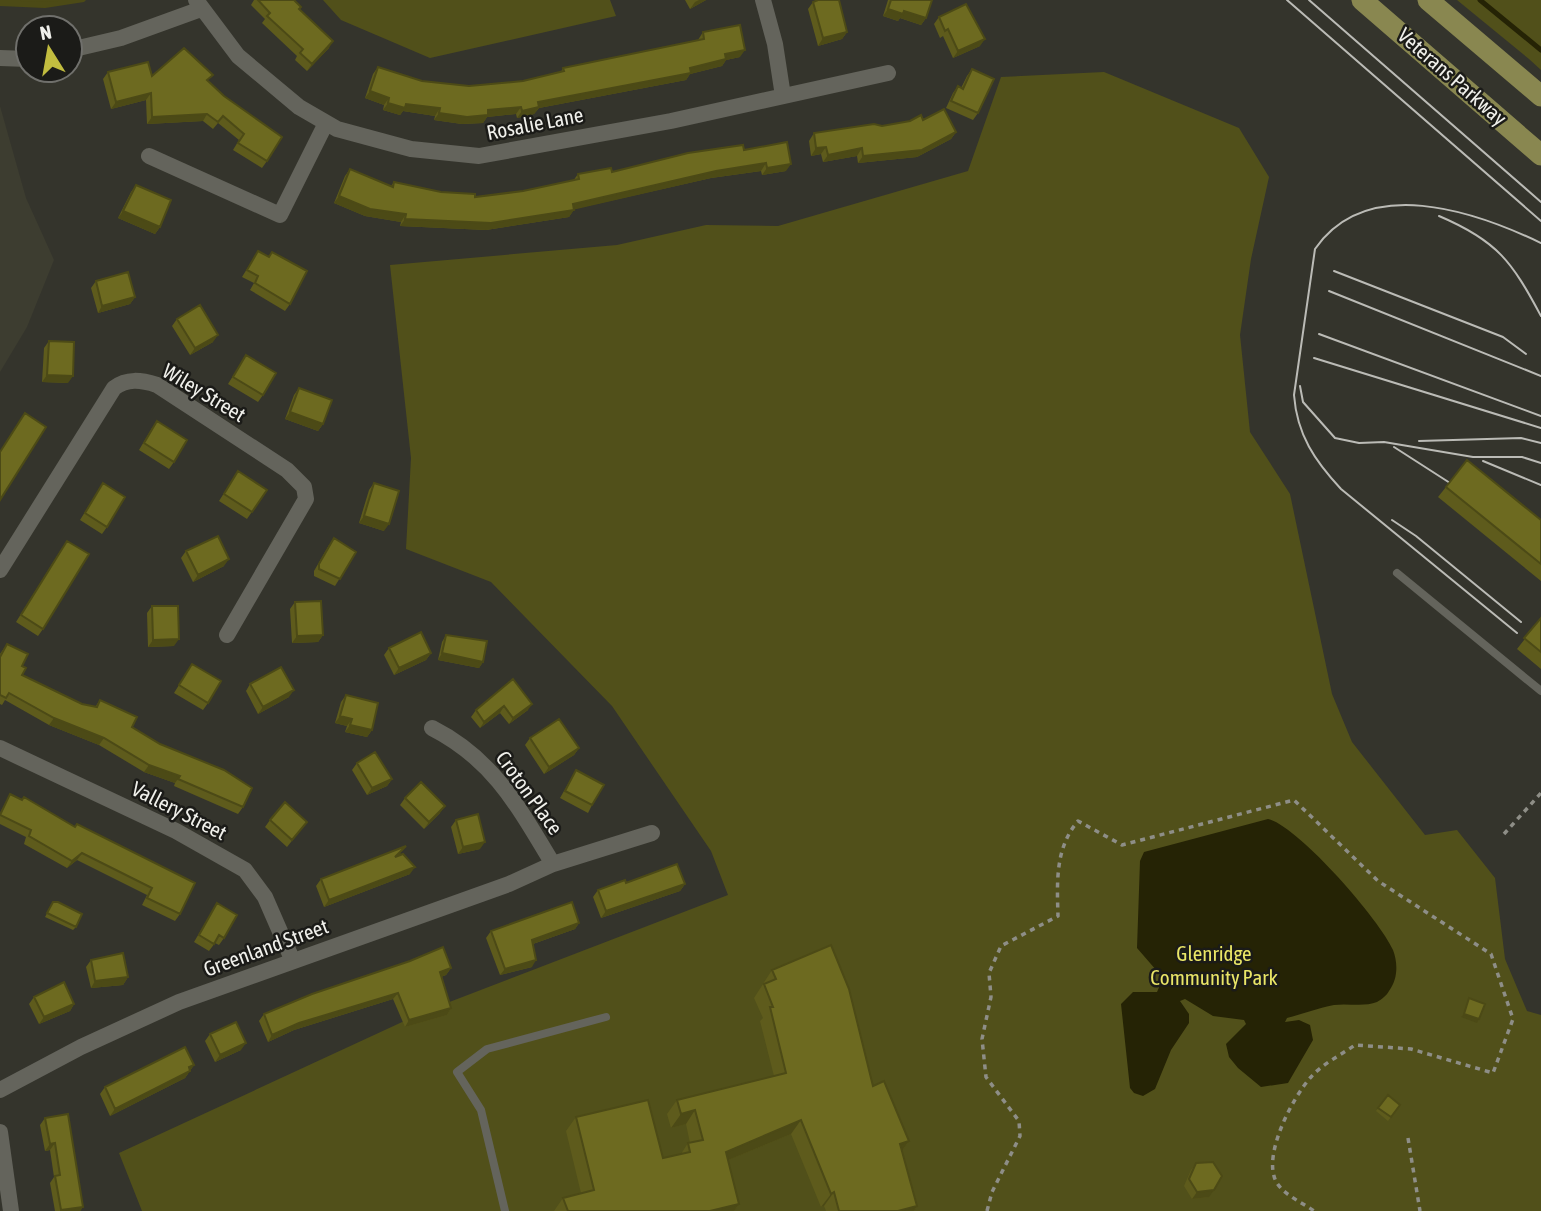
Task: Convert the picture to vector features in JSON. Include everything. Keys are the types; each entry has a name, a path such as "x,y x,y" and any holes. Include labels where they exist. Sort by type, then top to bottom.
{"main road":[{"name":"Veterans Parkway","path":"1362,0 1541,155"},
{"name":"Veterans Parkway","path":"1428,0 1541,96"}],"street":[{"path":"763,0 775,44 783,96"},
{"path":"84,47 121,38 199,5"},
{"name":"Rosalie Lane","path":"199,5 238,56 299,107 337,129 411,149 479,156 671,121 888,73"},
{"path":"149,156 279,215 326,123"},
{"name":"Wiley Street","path":"0,570 114,388 121,382 146,381 157,385 287,470 304,486 306,499 227,635"},
{"name":"Croton Place","path":"432,727 466,746 486,765 509,794 553,864"},
{"name":"Vallery Street","path":"0,748 176,831 245,870 265,897 292,960"},
{"name":"Greenland Street","path":"0,1090 81,1047 179,1002 509,884 553,864 652,833"},
{"path":"0,1132 11,1211"}],"lane":[{"path":"1397,573 1541,691"},
{"path":"505,1211 481,1110 457,1072 487,1049 606,1017"}],"path":[{"path":"1504,834 1541,793"},
{"path":"987,1211 992,1192 1020,1136 1019,1121 986,1077 982,1039 990,997 989,973 1001,946 1058,916 1056,871 1068,833 1079,821 1122,845 1294,800 1378,881 1491,954 1513,1019 1493,1073 1411,1049 1355,1045 1312,1076 1284,1118 1274,1158 1274,1177 1284,1191 1314,1211"},
{"path":"1408,1138 1420,1211"}],"shaded area":[{"path":"0,106 26,198 54,260 27,327 0,372"},
{"path":"1268,819 1281,825 1317,856 1372,918 1395,955 1396,971 1392,986 1377,1002 1334,1005 1287,1018 1285,1022 1299,1020 1310,1025 1313,1040 1288,1083 1261,1087 1229,1057 1226,1044 1246,1024 1244,1020 1213,1016 1185,999 1180,1001 1189,1014 1189,1023 1171,1050 1155,1089 1143,1096 1134,1093 1130,1088 1121,1004 1133,992 1157,992 1163,978 1137,948 1140,861 1144,852"}],"green space":[{"path":"323,0 610,0 616,16 430,58 341,20"},
{"path":"1457,0 1541,0 1541,70 1529,59"},
{"name":"Glenridge Community Park","path":"1104,72 1239,128 1269,177 1251,259 1240,335 1250,432 1290,494 1332,694 1352,742 1425,835 1457,830 1495,878 1505,959 1527,1011 1541,1015 1541,1211 142,1211 119,1153 426,1011 728,895 711,851 612,706 491,582 406,549 411,458 390,265 617,245 706,225 778,226 968,171 1001,77"}],"building":[{"path":"258,0 294,0 301,7 299,9 333,41 312,64 300,53 303,49 267,16 270,13"},
{"path":"839,0 847,32 823,38 813,2"},
{"path":"891,0 932,0 926,18 888,9"},
{"path":"966,4 985,39 958,51 939,17"},
{"path":"740,25 745,50 725,54 726,59 690,68 691,73 538,102 539,107 522,111 521,107 488,110 488,115 467,117 439,113 440,108 406,104 405,108 388,103 389,98 370,91 378,67 422,81 469,86 523,81 564,71 563,68 704,39 703,32"},
{"path":"184,48 213,75 207,80 224,96 282,137 267,161 238,143 244,134 223,116 218,122 207,114 152,117 151,93 116,102 108,72 148,62 152,76"},
{"path":"972,69 994,79 978,113 951,101 958,86 963,89"},
{"path":"944,109 956,132 922,150 863,156 862,148 828,155 826,147 816,148 814,133 874,124 882,126 910,121 921,115 923,120"},
{"path":"787,142 791,164 767,168 766,163 716,171 573,204 574,210 491,223 405,219 406,214 370,209 339,196 350,169 393,187 394,182 441,192 475,194 475,197 523,191 579,179 578,174 611,168 612,172 688,153 743,145 744,150"},
{"path":"136,185 171,200 160,227 123,211"},
{"path":"258,251 269,257 272,252 307,271 290,304 255,283 258,276 247,270"},
{"path":"128,272 135,297 102,306 96,281"},
{"path":"200,305 218,335 195,348 177,319"},
{"path":"49,341 74,342 73,376 47,375"},
{"path":"246,355 276,373 263,395 233,377"},
{"path":"299,388 332,400 323,424 290,412"},
{"path":"25,413 46,427 0,500 0,452"},
{"path":"157,421 187,440 174,462 144,443"},
{"path":"1467,460 1541,520 1541,564 1446,487"},
{"path":"238,471 267,490 252,512 224,494"},
{"path":"103,483 125,497 107,527 85,513"},
{"path":"374,483 399,491 389,524 364,516"},
{"path":"218,536 229,559 198,575 186,551"},
{"path":"334,538 356,552 340,579 319,569 319,564"},
{"path":"67,541 89,554 43,629 21,615"},
{"path":"321,601 323,635 297,636 295,602"},
{"path":"152,606 178,606 179,639 153,640"},
{"path":"1541,618 1541,652 1524,638"},
{"path":"421,632 431,653 399,668 389,648"},
{"path":"446,635 487,641 483,662 442,653"},
{"path":"7,644 28,654 22,666 26,668 22,675 82,704 97,707 100,700 137,717 132,727 160,744 224,770 252,788 243,807 178,779 180,776 149,765 104,738 54,718 9,693 6,698 0,695 0,657"},
{"path":"192,664 221,681 208,703 179,685"},
{"path":"281,667 294,690 263,707 250,684"},
{"path":"513,679 532,704 513,718 504,706 484,722 476,710"},
{"path":"346,695 378,703 372,730 350,725 352,719 340,716"},
{"path":"559,719 579,748 549,767 530,738"},
{"path":"375,752 392,779 372,788 357,763"},
{"path":"576,770 604,785 592,805 565,791"},
{"path":"421,782 445,806 429,822 405,798"},
{"path":"10,794 22,800 24,797 75,827 77,824 195,883 180,914 147,898 152,888 82,853 72,861 29,836 31,830 0,815"},
{"path":"285,802 307,822 292,840 270,820"},
{"path":"478,814 485,842 463,847 456,820"},
{"path":"406,846 395,857 403,854 415,867 329,900 321,879"},
{"path":"677,864 685,884 606,911 598,890 625,880 626,883"},
{"path":"53,902 82,914 76,927 47,913"},
{"path":"572,902 579,923 532,940 536,960 505,969 491,931"},
{"path":"217,903 237,915 224,938 219,935 214,944 199,935"},
{"path":"831,945 849,989 873,1086 884,1081 909,1141 900,1144 917,1206 898,1211 839,1211 834,1192 831,1194 801,1120 726,1152 739,1204 710,1211 568,1211 563,1198 594,1190 576,1117 648,1100 663,1158 690,1152 688,1143 703,1140 695,1110 681,1114 677,1100 786,1073 770,1007 773,1007 764,984 776,979 772,970"},
{"path":"443,947 451,968 440,972 451,1008 409,1020 398,993 299,1023 272,1035 264,1014"},
{"path":"123,953 128,977 95,981 91,960"},
{"path":"64,982 74,1004 44,1017 34,997"},
{"path":"1469,998 1485,1004 1479,1019 1464,1014"},
{"path":"236,1022 246,1043 220,1055 210,1034"},
{"path":"185,1047 194,1065 189,1067 190,1071 115,1109 105,1087"},
{"path":"1388,1095 1400,1105 1391,1117 1378,1108"},
{"path":"68,1114 83,1207 61,1210 55,1176 60,1175 55,1143 50,1144 45,1118"},
{"path":"1213,1162 1222,1176 1214,1190 1197,1192 1189,1179 1196,1163"}],"waterway":[{"path":"1480,0 1541,50"}],"tram line":[{"path":"1287,0 1541,221"},
{"path":"1309,0 1541,202"},
{"path":"1517,633 1341,489 1309,447 1299,423 1294,395 1315,249 1337,226 1363,212 1392,206 1422,206 1485,220 1541,243"},
{"path":"1439,216 1490,244 1512,267 1541,316"},
{"path":"1334,271 1503,337 1526,354"},
{"path":"1329,291 1541,376"},
{"path":"1319,334 1541,416"},
{"path":"1314,358 1541,428"},
{"path":"1300,386 1303,402 1335,438 1359,443 1384,442 1473,457 1522,457 1541,463"},
{"path":"1419,441 1521,438 1541,443"},
{"path":"1394,447 1450,483"},
{"path":"1483,461 1541,485"},
{"path":"1392,520 1416,536 1521,622"}]}
